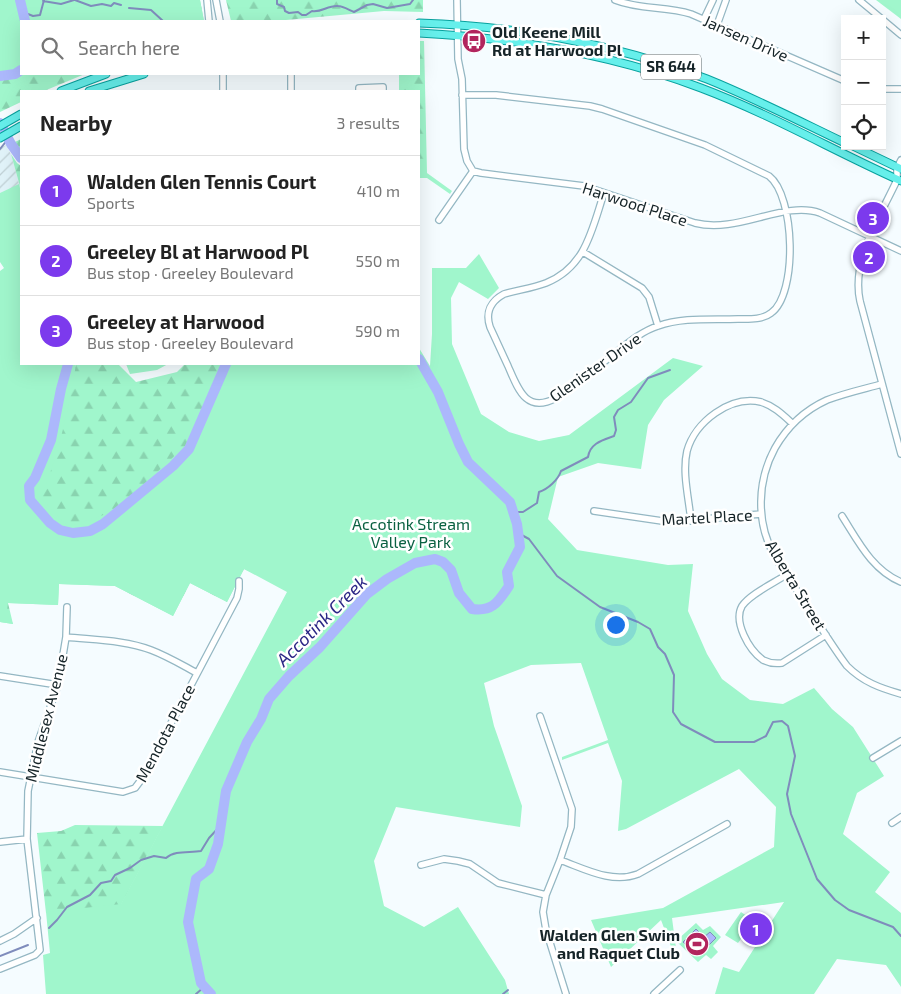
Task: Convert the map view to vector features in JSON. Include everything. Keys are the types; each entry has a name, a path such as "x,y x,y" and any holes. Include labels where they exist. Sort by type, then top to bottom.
{"main road":[{"name":"SR 644","path":"420,23 458,24 547,35 587,43 639,57 708,80 841,140"},
{"name":"SR 644","path":"420,33 514,41 566,50 653,71 726,98 900,179"},
{"path":"64,90 103,75"},
{"path":"92,90 141,75"},
{"path":"0,126 19,116"},
{"path":"0,138 20,127"},
{"path":"861,150 899,169"}],"street":[{"path":"207,0 209,20"},
{"path":"216,0 220,20"},
{"path":"439,220 473,171 467,162 464,149 457,35 457,0"},
{"name":"Jansen Drive","path":"615,0 635,6 681,10 841,79"},
{"path":"704,20 712,0"},
{"path":"717,25 726,0"},
{"path":"859,0 877,15"},
{"path":"886,22 901,34"},
{"path":"223,75 223,90"},
{"path":"291,75 291,90"},
{"path":"359,90 358,88 383,87 383,90"},
{"path":"886,89 901,89"},
{"name":"Glenister Drive","path":"462,95 496,95 590,106 704,145 773,179 779,189 786,213 791,238 791,251 785,292 777,308 770,314 757,318 682,321 658,326 636,337 556,398 542,403 533,402 525,398 518,388 488,322 489,310 493,301 504,294 540,285 554,279 574,264 583,252 604,193"},
{"path":"901,160 899,169 900,179 870,237 860,262 857,285 901,454"},
{"name":"Harwood Place","path":"473,171 584,186 711,227 728,226 802,210 815,212 901,251"},
{"path":"583,252 642,288 649,297 658,326"},
{"name":"Alberta Street","path":"882,384 827,400 807,412 793,424 777,445 768,465 762,488 761,514 769,544 786,575 843,660 859,677 881,688 901,694"},
{"path":"691,521 686,456 692,438 706,422 728,406 751,401 761,402 772,407 793,424"},
{"name":"Martel Place","path":"594,511 662,521 691,521 761,514"},
{"path":"842,516 870,559 886,574 901,582"},
{"path":"786,575 750,598 741,609 738,617 740,628 754,650 768,662 782,663 826,635"},
{"name":"Mendota Place","path":"0,772 123,792 132,790 141,780 236,598 239,581"},
{"name":"Middlesex Avenue","path":"0,969 39,952 40,946 28,839 27,808 38,742 58,686 66,637 67,607"},
{"path":"66,637 145,648 197,673"},
{"path":"0,676 58,686"},
{"path":"540,716 572,809 571,827 546,894 544,912 545,925 566,994"},
{"path":"873,758 901,741"},
{"path":"892,823 901,817"},
{"path":"560,860 608,877 624,878 638,874 727,824"},
{"path":"0,842 28,839"},
{"path":"421,865 444,860 458,861 470,864 498,883 546,894"},
{"path":"0,941 37,918"},
{"path":"654,994 680,970"}],"shaded area":[{"path":"6,145 11,154 20,187 0,195 0,148"}],"green space":[{"path":"0,0 200,0 204,20 20,20 20,75 83,75 46,90 20,90 20,102 0,112"},
{"path":"0,0 200,0 204,20 20,20 20,68 0,82"},
{"path":"226,0 423,0 423,12 384,11 286,20 231,20"},
{"path":"876,0 901,0 901,19"},
{"path":"420,41 424,41 427,173 452,191 450,194 427,178 420,178 420,90 399,90 399,75 420,75"},
{"path":"20,140 20,158 11,144"},
{"path":"11,154 20,165 20,186"},
{"name":"Accotink Stream Valley Park","path":"19,184 20,365 76,365 62,432 41,498 68,527 115,511 196,436 230,365 420,365 420,350 430,366 432,268 466,268 479,254 499,288 488,299 459,282 451,298 452,344 481,414 509,432 539,441 569,435 673,358 703,366 664,400 648,425 641,469 598,463 558,477 548,519 577,550 668,565 693,564 688,611 707,654 722,679 750,700 783,704 814,688 832,709 853,727 884,776 857,793 843,834 890,872 875,892 901,913 901,987 886,965 837,959 814,994 715,994 723,967 739,972 784,902 672,918 677,956 675,957 661,920 611,967 591,920 663,908 774,847 776,807 739,769 626,829 618,831 622,781 608,743 562,760 562,757 608,740 581,663 531,665 484,683 494,726 522,806 520,827 396,807 374,861 384,906 424,927 458,907 505,980 509,994 46,994 43,955 50,953 46,912 121,904 287,592 244,569 227,602 190,583 173,616 115,586 59,584 58,605 8,603 7,610 13,624 0,622 0,271 4,268 0,262 0,193"},
{"path":"76,365 119,365 136,382 177,372 184,365 420,365 474,468 297,593 244,569 227,602 190,583 173,616 115,586 59,584 58,605 8,603 13,624 0,622"},
{"path":"126,365 166,365 157,370 130,374"},
{"path":"75,825 163,826 121,905 46,913 37,833 61,831"},
{"path":"741,912 754,921 738,943 725,935"},
{"path":"757,921 763,926 756,935 749,931"},
{"name":"Walden Glen Swim and Raquet Club","path":"696,923 703,930 710,926 721,937 713,946 718,952 711,959 706,955 698,962 676,941"}],"water":[{"path":"696,929 704,937 710,932 716,938 703,951 694,942 688,947 683,942"}],"waterway":[{"name":"Accotink Creek","path":"20,0 25,20"},
{"path":"23,12 33,16 40,15 44,0"},
{"path":"43,1 61,4 74,0"},
{"path":"75,0 91,6 102,4 111,6 114,3 121,5"},
{"path":"277,0 277,4 284,7 285,11 289,13 298,12 302,15 334,6 354,12 367,5 373,4 387,8 410,4 413,0"},
{"path":"129,8 151,10 162,20"},
{"name":"Accotink Creek","path":"0,76 15,74 20,71"},
{"name":"Accotink Creek","path":"0,123 20,157"},
{"path":"0,149 8,139"},
{"name":"Accotink Creek","path":"211,994 201,983 188,922 196,879 209,869 218,844 226,791 247,742 261,719 269,699 289,676 320,647 367,594 387,579 415,563 435,559 443,562 451,570 459,593 472,609 485,609 494,605 509,586 507,572 520,547 517,524 510,502 468,462 438,392 420,361"},
{"name":"Accotink Creek","path":"68,365 51,440 35,478 29,486 30,500 50,523 60,530 73,533 90,531 103,524 173,466 189,449 226,365"},
{"path":"513,512 523,512 537,503 539,492 552,484 558,478 561,471 588,457 594,445 614,436 616,430 614,417 618,410 631,402 648,378 670,370"},
{"path":"518,533 529,539 557,576 600,607 638,622 650,629 658,647 665,654 674,675 673,712 681,724 715,742 754,742 766,736 773,722 782,721 788,726 795,756 787,794 791,814 817,879 835,900 849,910 893,927 901,936"},
{"path":"49,928 67,907 90,895 101,883 111,881 115,875 141,860 154,856 166,858 178,853 201,851 209,838 222,824"},
{"path":"0,956 28,945"},
{"path":"196,994 204,987"},
{"path":"503,994 508,990"}],"place":[{"name":"Old Keene Mill Rd at Harwood Pl","path":"474,41"},
{"name":"Greeley at Harwood","path":"873,218"},
{"name":"Greeley Bl at Harwood Pl","path":"869,257"},
{"name":"Walden Glen Tennis Court","path":"756,929"},
{"name":"Walden Glen Swim and Raquet Club","path":"697,944"}]}
